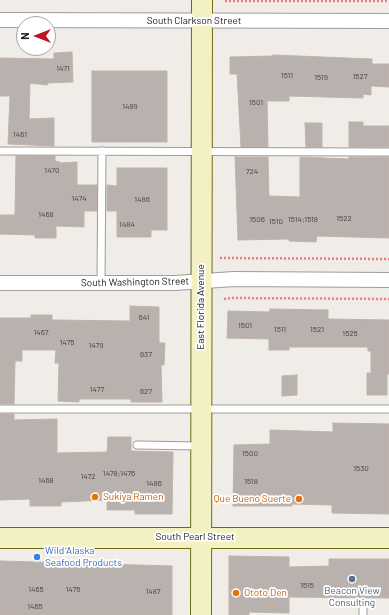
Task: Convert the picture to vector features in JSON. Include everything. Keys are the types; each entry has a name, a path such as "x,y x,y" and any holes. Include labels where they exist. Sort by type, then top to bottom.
{"street":[{"name":"East Florida Avenue","path":"201,615 202,0"},
{"name":"South Clarkson Street","path":"0,20 389,21"},
{"name":"South Washington Street","path":"0,283 175,283 234,279 389,280"},
{"name":"South Pearl Street","path":"0,538 389,538"}],"lane":[{"path":"101,283 102,151"},
{"path":"0,152 389,152"},
{"path":"0,409 389,409"},
{"path":"137,445 201,446"}],"path":[{"path":"225,1 389,1"},
{"path":"217,258 389,259"},
{"path":"224,299 389,299"}],"building":[{"path":"72,52 73,82 48,83 47,85 30,83 29,119 54,118 54,146 8,144 10,96 0,96 0,58 54,59 56,53"},
{"path":"273,55 372,59 372,64 389,64 389,87 371,86 371,95 363,94 363,98 289,96 289,101 267,101 268,147 241,147 237,74 230,74 230,57"},
{"path":"92,71 167,71 167,142 92,142"},
{"path":"349,122 363,122 363,126 389,126 389,147 349,147"},
{"path":"305,123 322,123 322,147 306,147"},
{"path":"16,156 55,156 55,161 60,163 77,162 77,185 97,185 97,211 84,211 84,227 56,226 56,238 35,238 35,235 0,234 0,215 15,215"},
{"path":"235,157 268,157 269,196 300,197 300,157 349,159 349,157 389,157 389,238 317,236 316,242 289,241 289,239 238,240"},
{"path":"117,168 167,168 167,230 151,230 151,237 117,237 117,211 107,211 107,185 117,186"},
{"path":"130,306 159,307 159,343 165,343 164,365 161,365 162,402 131,402 131,399 79,399 79,402 58,401 59,363 55,363 56,350 22,350 22,361 15,361 14,404 0,404 0,318 31,318 31,315 52,315 52,320 130,321"},
{"path":"270,309 328,310 328,319 389,320 389,374 387,374 387,395 367,395 367,373 371,373 371,351 368,351 368,347 289,347 289,350 269,350 269,339 227,338 228,311 270,312"},
{"path":"297,375 297,395 282,396 282,376"},
{"path":"0,414 14,414 14,420 57,419 57,453 107,452 108,437 131,437 131,451 173,452 172,514 135,514 135,510 107,510 107,500 61,502 61,506 30,506 30,499 0,500"},
{"path":"333,423 389,424 389,514 332,513 332,505 292,504 292,506 233,506 234,445 270,444 270,430 333,432"},
{"path":"229,556 289,557 289,567 329,566 329,559 389,559 389,598 289,597 289,613 249,612 249,615 229,615"},
{"path":"0,561 172,566 172,615 0,615"}],"place":[{"name":"Sukiya Ramen","path":"95,497"},
{"name":"Que Bueno Suerte","path":"299,499"},
{"name":"Wild Alaska Seafood Products","path":"37,557"},
{"name":"Beacon View Consulting","path":"352,579"},
{"name":"Ototo Den","path":"236,593"}]}
